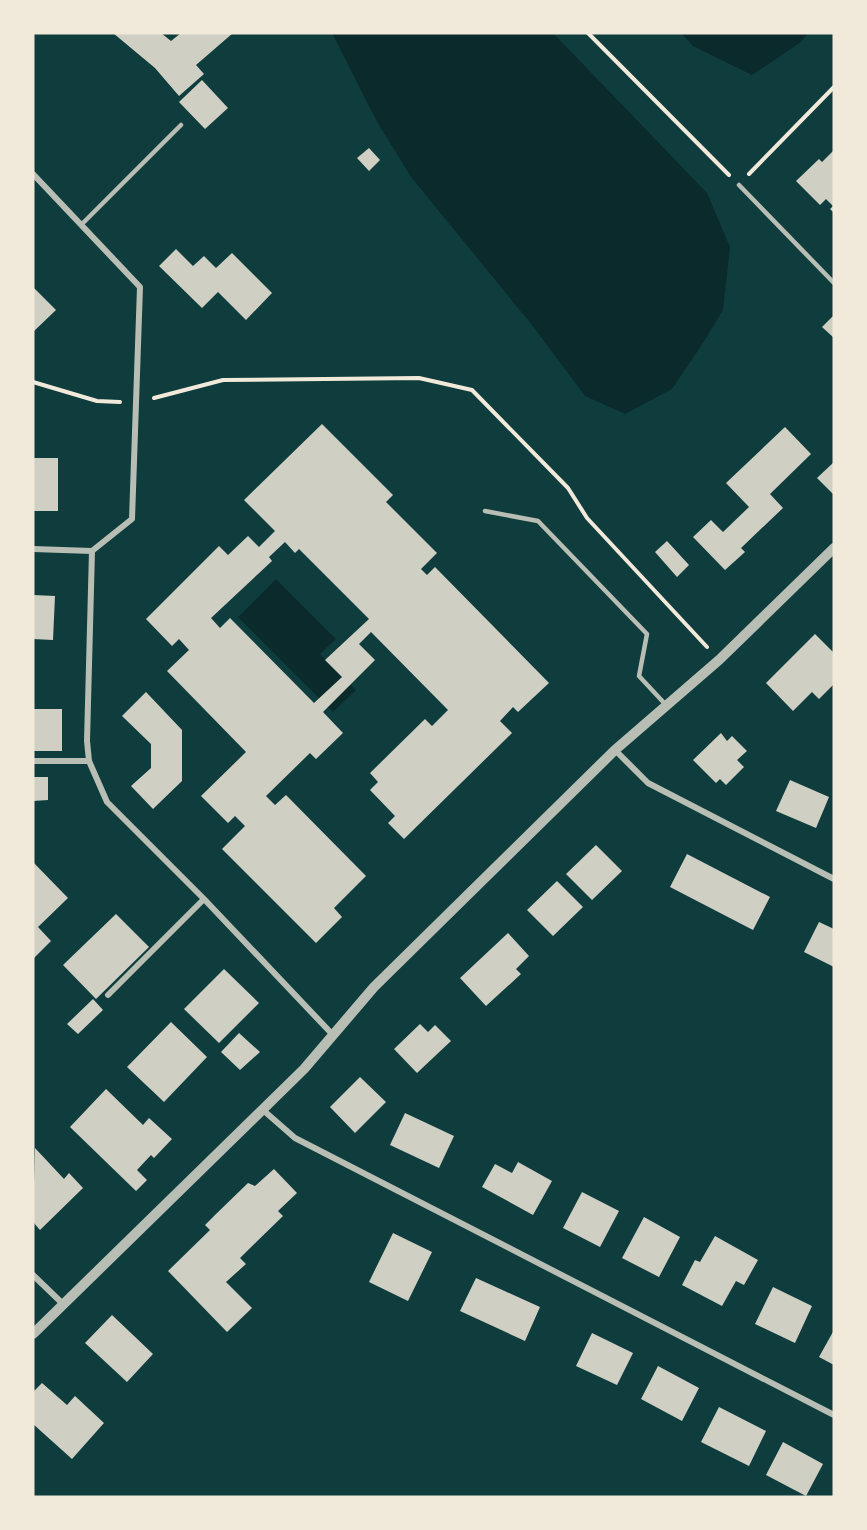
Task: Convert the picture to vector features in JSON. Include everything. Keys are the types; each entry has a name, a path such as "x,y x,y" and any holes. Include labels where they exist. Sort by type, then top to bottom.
{"street":[{"path":"33,174 140,287 132,519 93,551 33,549"},
{"path":"33,1334 304,1069 374,987 615,750 719,660 834,548"},
{"path":"93,551 87,741 89,761 107,802 204,899 333,1035"},
{"path":"615,750 648,783 834,879"},
{"path":"33,761 89,761"},
{"path":"108,995 204,899"},
{"path":"263,1110 295,1138 834,1415"},
{"path":"33,1275 63,1304"}],"lane":[{"path":"81,225 181,125"},
{"path":"738,184 834,283"},
{"path":"485,511 538,521 646,634 639,676 666,705"}],"path":[{"path":"588,33 738,184 834,87"},
{"path":"33,382 97,401 137,402 223,380 419,378 472,390 568,488 586,518 719,660"}],"water":[{"path":"332,33 553,33 707,193 730,247 723,310 672,389 625,414 585,396 532,325 411,177 376,120"},
{"path":"681,33 808,33 801,42 752,75 693,46"},
{"path":"276,579 336,639 320,654 356,690 333,712 238,617"}],"building":[{"path":"113,33 161,33 171,41 181,33 233,33 196,65 204,74 179,96 155,68"},
{"path":"202,80 228,108 205,129 179,102"},
{"path":"369,148 380,160 369,171 357,158"},
{"path":"834,150 834,213 830,209 833,206 826,199 820,205 796,181 819,159 822,162"},
{"path":"176,249 193,266 204,256 216,268 232,253 272,293 246,320 218,292 202,308 159,266"},
{"path":"33,287 56,310 33,332"},
{"path":"834,315 834,338 822,327"},
{"path":"322,424 393,495 386,502 437,553 421,569 427,575 435,567 549,683 518,712 513,707 500,721 512,733 404,839 388,823 395,816 370,790 378,782 370,773 425,719 432,726 448,710 371,632 359,644 375,660 323,712 343,733 316,759 310,753 266,796 275,805 286,795 366,876 334,908 342,917 316,943 222,849 245,826 235,816 228,823 201,796 246,752 167,671 189,650 179,639 172,646 146,619 219,546 228,555 248,536 259,547 275,531 244,500","holes":["285,542 295,553 299,549 369,619 325,660 342,677 314,703 230,618 220,628 211,618 272,561 269,557"]},
{"path":"785,427 811,454 770,494 783,508 741,548 745,552 725,570 693,537 711,520 723,532 749,507 726,483"},
{"path":"33,458 58,458 58,511 33,511"},
{"path":"834,462 834,495 817,478"},
{"path":"667,541 689,565 677,577 655,552"},
{"path":"33,595 55,596 53,640 33,639"},
{"path":"815,634 834,653 834,684 819,699 812,692 793,711 766,683"},
{"path":"146,692 182,730 182,781 153,809 131,786 151,768 151,744 122,716"},
{"path":"33,709 62,709 62,751 33,751"},
{"path":"721,733 727,741 732,736 747,751 737,760 744,767 726,785 720,779 716,783 693,760"},
{"path":"33,777 48,777 48,800 33,801"},
{"path":"790,780 829,797 816,828 776,811"},
{"path":"596,845 622,871 592,900 566,874"},
{"path":"687,854 770,897 753,930 670,887"},
{"path":"33,862 68,898 38,927 51,941 33,959"},
{"path":"557,881 583,907 553,936 527,910"},
{"path":"116,914 149,947 96,999 63,965"},
{"path":"819,922 834,929 834,967 804,952"},
{"path":"508,933 529,956 516,969 521,974 486,1006 460,978"},
{"path":"224,969 259,1003 219,1043 184,1009"},
{"path":"93,999 103,1010 78,1034 67,1024"},
{"path":"171,1022 207,1057 164,1102 127,1067"},
{"path":"420,1024 428,1032 435,1025 451,1041 417,1073 394,1049"},
{"path":"239,1033 260,1052 240,1070 221,1052"},
{"path":"360,1077 386,1102 355,1133 330,1107"},
{"path":"106,1089 143,1125 149,1118 172,1139 154,1158 151,1155 137,1170 147,1180 136,1191 70,1127"},
{"path":"405,1113 454,1136 439,1168 390,1145"},
{"path":"35,1148 64,1179 69,1173 83,1188 40,1230 33,1222"},
{"path":"518,1162 552,1181 533,1215 482,1187 495,1164 512,1173"},
{"path":"274,1169 297,1193 278,1211 283,1216 240,1258 246,1264 226,1282 252,1308 227,1332 168,1271 210,1230 205,1225 248,1183 255,1186"},
{"path":"582,1192 619,1211 600,1247 563,1228"},
{"path":"644,1217 680,1237 659,1277 622,1258"},
{"path":"393,1233 432,1252 408,1301 369,1282"},
{"path":"715,1236 758,1260 744,1285 736,1281 722,1306 682,1285 695,1260 700,1262"},
{"path":"476,1278 540,1307 525,1341 460,1311"},
{"path":"773,1287 812,1306 795,1343 755,1324"},
{"path":"112,1315 153,1354 127,1382 85,1343"},
{"path":"834,1330 834,1365 819,1357"},
{"path":"592,1333 633,1353 617,1385 576,1366"},
{"path":"658,1366 699,1388 682,1421 641,1399"},
{"path":"42,1383 67,1405 75,1396 104,1423 72,1459 33,1424 33,1392"},
{"path":"719,1407 766,1431 749,1466 701,1442"},
{"path":"783,1442 823,1464 806,1496 766,1475"}]}
